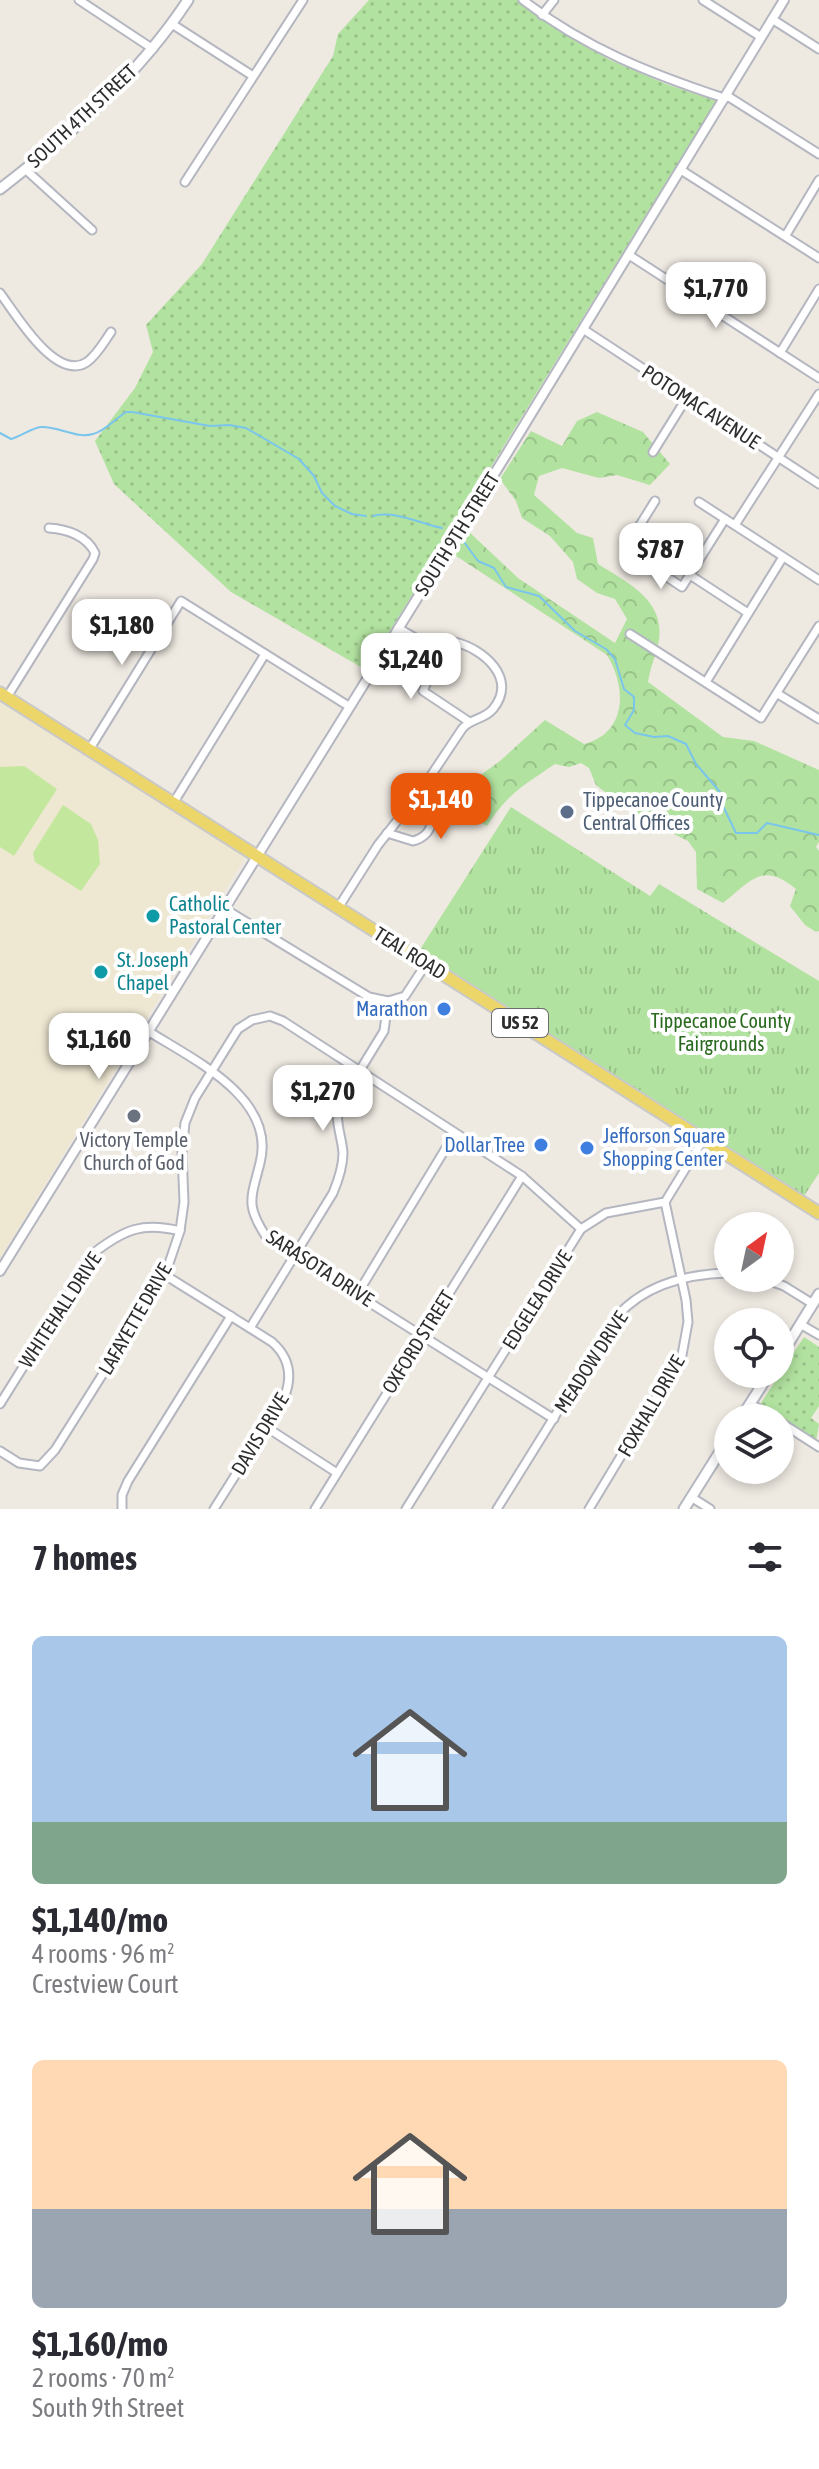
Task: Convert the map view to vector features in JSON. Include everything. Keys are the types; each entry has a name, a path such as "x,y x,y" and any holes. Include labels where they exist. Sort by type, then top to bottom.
{"main road":[{"name":"SOUTH 4TH STREET","path":"0,189 92,113 153,49 188,0"},
{"name":"TEAL ROAD","path":"3,695 782,1190 819,1210"},
{"path":"794,1334 816,1299"},
{"path":"751,1404 761,1388"},
{"path":"684,1509 714,1461"}],"street":[{"path":"79,0 153,49"},
{"path":"185,182 303,0"},
{"path":"523,0 610,56 669,80 727,98 819,154"},
{"path":"542,15 554,0"},
{"path":"703,0 761,37"},
{"name":"SOUTH 9TH STREET","path":"0,1271 727,98 784,0"},
{"path":"772,19 819,49"},
{"path":"172,24 253,76"},
{"path":"25,169 92,230"},
{"path":"681,170 819,258"},
{"path":"786,235 819,180"},
{"path":"629,255 819,378"},
{"path":"780,353 819,289"},
{"path":"0,293 45,352 70,366 89,361 111,332"},
{"name":"POTOMAC AVENUE","path":"583,329 819,484"},
{"path":"735,525 819,394"},
{"path":"653,452 686,399"},
{"path":"655,501 625,549 682,587 725,519"},
{"path":"699,502 819,580"},
{"path":"3,695 95,553 87,542 71,532 49,528"},
{"path":"706,682 783,557"},
{"path":"690,575 748,613"},
{"path":"89,750 181,601 350,707"},
{"path":"630,634 761,718 816,637 819,626"},
{"path":"398,628 440,652"},
{"path":"338,908 387,833 420,792 468,721 489,714 495,707 502,691 495,665 455,642 440,652 423,691 468,721"},
{"path":"174,802 265,654"},
{"path":"778,694 819,719"},
{"path":"387,833 413,841 427,835 432,825 430,804 420,792"},
{"path":"225,909 369,997 388,1001 405,996 426,964"},
{"path":"250,1328 333,1193 343,1154 336,1115 338,1106 384,1031 388,1001"},
{"name":"LAFAYETTE DRIVE","path":"0,1451 19,1463 40,1466 55,1450 165,1275 180,1231 184,1202 182,1153 185,1123 195,1098 238,1029 252,1020 270,1016 283,1021 359,1070"},
{"name":"SARASOTA DRIVE","path":"148,1031 212,1071 238,1091 250,1108 261,1134 261,1160 252,1187 253,1217 267,1238 554,1419"},
{"path":"359,1070 522,1176 581,1229"},
{"path":"358,1293 455,1133"},
{"path":"665,1202 703,1140"},
{"path":"343,1154 355,1154"},
{"name":"OXFORD STREET","path":"315,1509 522,1176"},
{"name":"EDGELEA DRIVE","path":"406,1509 581,1229 606,1213 665,1202"},
{"name":"FOXHALL DRIVE","path":"589,1509 682,1355 688,1322 665,1202"},
{"name":"WHITEHALL DRIVE","path":"0,1404 95,1252 115,1237 138,1228 157,1225 180,1231"},
{"name":"DAVIS DRIVE","path":"165,1275 280,1349 289,1369 284,1398 214,1509"},
{"name":"MEADOW DRIVE","path":"497,1509 617,1316 628,1304 642,1294 682,1280 714,1275"},
{"path":"794,1290 816,1299"},
{"path":"122,1509 122,1495 128,1481 231,1316"},
{"path":"800,1324 819,1335"},
{"path":"266,1427 337,1473"},
{"path":"794,1431 819,1447"},
{"path":"691,1497 710,1509"}],"shaded area":[{"path":"0,702 246,856 0,1258"}],"green space":[{"path":"369,0 520,0 574,39 610,60 716,101 366,670 231,592 114,484 95,441 135,388 153,352 146,325 202,264 333,56 338,34"},
{"path":"597,412 643,432 670,464 650,485 617,475 599,478 562,468 539,476 534,495 577,533 593,538 598,564 633,586 651,605 660,630 648,682 723,737 754,741 819,770 819,842 816,847 819,851 819,931 805,925 790,906 796,889 774,876 757,877 723,903 697,889 696,852 688,841 635,815 596,785 589,768 581,763 569,767 555,764 525,784 510,797 487,826 475,819 469,798 479,776 545,720 584,744 609,730 619,708 618,681 607,655 450,552 465,528 518,578 615,643 627,619 615,599 597,593 577,579 573,562 550,536 522,518 516,501 500,479 531,431 562,446 577,421"},
{"path":"24,766 57,789 14,856 0,847 0,767"},
{"path":"63,805 91,824 98,840 100,864 81,891 35,862 33,853"},
{"name":"Tippecanoe County Fairgrounds","path":"511,807 650,896 659,884 819,981 819,1173 804,1196 419,951"},
{"path":"804,1337 819,1347 819,1406 811,1418 819,1424 816,1441 794,1427 794,1404 760,1404 771,1388 794,1388 794,1352"}],"waterway":[{"path":"0,433 11,439 41,427 87,435 102,430 126,412 210,426 246,428 299,459 314,476 322,493 335,506 366,516"},
{"path":"373,516 399,516 442,528"},
{"path":"464,542 478,561 494,568 506,587 539,596 575,631 606,649 615,659 624,689 634,697 634,710 625,725 635,733 668,736 686,744 696,764 720,792 722,804 736,833 757,833 767,823 819,835"}],"place":[{"name":"Tippecanoe County Central Offices","path":"567,812"},
{"name":"Catholic Pastoral Center","path":"153,916"},
{"name":"St. Joseph Chapel","path":"101,972"},
{"name":"Marathon","path":"444,1009"},
{"name":"Victory Temple Church of God","path":"134,1116"},
{"name":"Dollar Tree","path":"541,1145"},
{"name":"Jefforson Square Shopping Center","path":"587,1148"}]}
